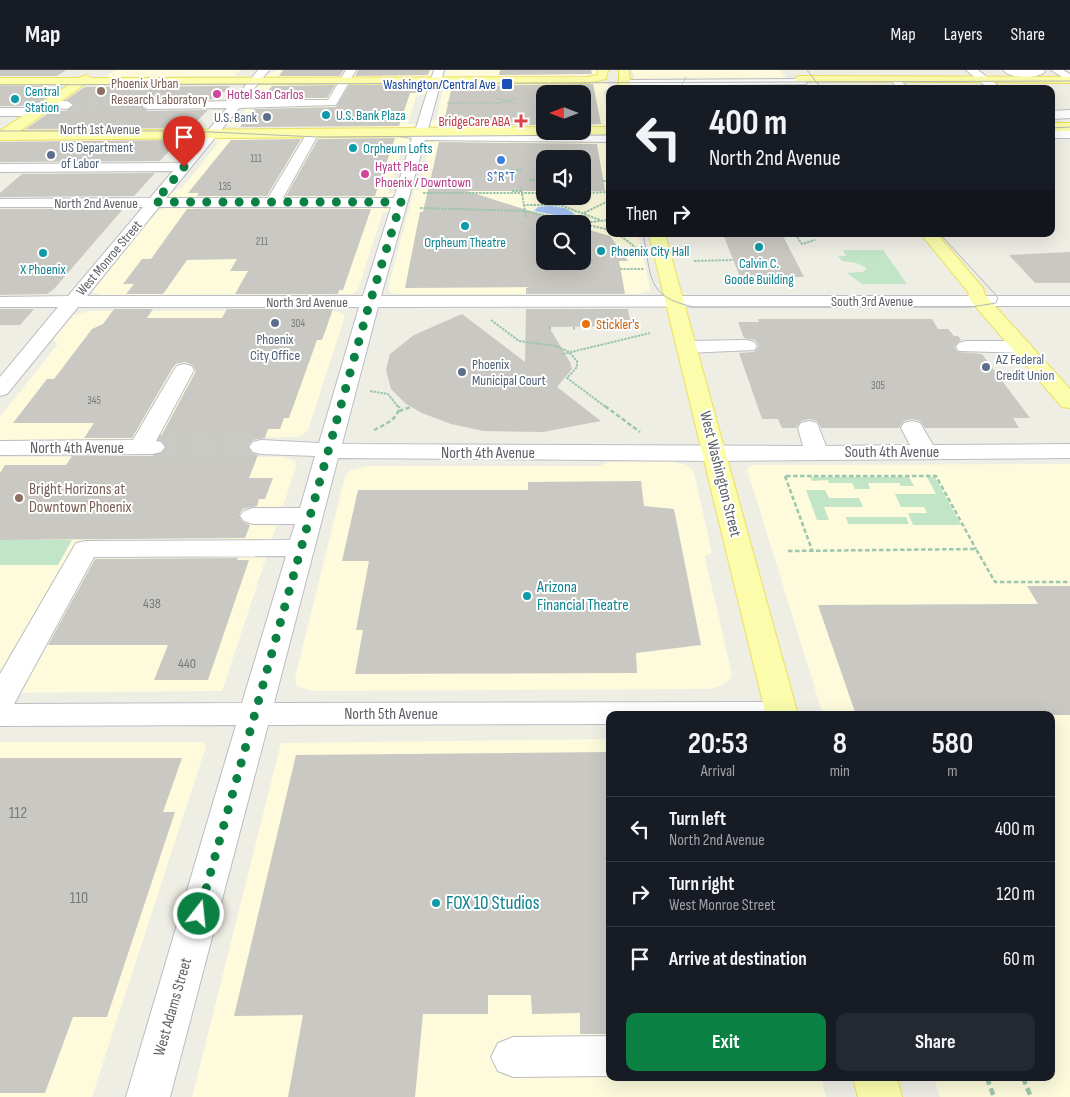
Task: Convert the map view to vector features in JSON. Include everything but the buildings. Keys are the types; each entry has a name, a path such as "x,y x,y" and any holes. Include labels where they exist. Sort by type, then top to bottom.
{"main road":[{"path":"2,137 98,70"},
{"path":"0,82 255,81 347,75 438,75 587,80 602,77 603,70"},
{"path":"801,80 1069,78"},
{"name":"North 1st Avenue","path":"2,137 317,129 343,131"},
{"name":"North 1st Avenue","path":"213,132 313,133 390,131"},
{"path":"421,134 536,131"},
{"path":"591,131 606,131"},
{"name":"West Washington Street","path":"658,237 673,302 781,711"},
{"path":"922,237 949,285 979,298 1070,402"},
{"path":"876,1081 880,1097"}],"street":[{"name":"West Monroe Street","path":"0,390 264,70"},
{"path":"885,70 901,85"},
{"path":"971,70 992,85"},
{"path":"1008,70 1012,73 1040,72 1037,70"},
{"path":"1056,70 1069,78"},
{"path":"148,105 332,103 347,75"},
{"name":"West Adams Street","path":"148,1097 328,450 438,75"},
{"path":"624,80 779,82 801,80"},
{"path":"0,112 68,105"},
{"path":"1055,114 1070,114"},
{"path":"390,131 421,134 606,138"},
{"path":"273,202 313,133"},
{"path":"0,168 184,167"},
{"name":"North 2nd Avenue","path":"0,203 401,202"},
{"name":"South 3rd Avenue","path":"673,302 979,298 1070,300"},
{"name":"North 3rd Avenue","path":"0,302 673,302"},
{"path":"686,347 747,346"},
{"path":"966,347 1022,347"},
{"name":"North 4th Avenue","path":"0,448 147,447 184,370"},
{"path":"809,428 817,453"},
{"path":"904,428 917,452"},
{"name":"North 4th Avenue","path":"261,447 370,452 714,454"},
{"name":"South 4th Avenue","path":"714,454 1070,451"},
{"path":"253,516 310,516"},
{"path":"0,700 85,549 301,548"},
{"name":"North 5th Avenue","path":"0,715 606,714"},
{"path":"513,1057 606,1056"}],"path":[{"path":"682,85 686,77"},
{"path":"445,103 507,101 522,97"},
{"path":"480,103 481,98"},
{"path":"500,99 514,103"},
{"path":"506,170 521,170"},
{"path":"529,180 536,180"},
{"path":"521,187 526,218"},
{"path":"512,191 536,193"},
{"path":"420,194 521,192"},
{"path":"591,193 606,192"},
{"path":"583,213 606,202"},
{"path":"523,205 560,206 600,220"},
{"path":"416,208 524,210 546,215"},
{"path":"591,221 606,220"},
{"path":"591,226 606,229"},
{"path":"622,237 641,252"},
{"path":"797,237 802,244 815,240"},
{"path":"694,261 733,260"},
{"path":"620,269 644,269"},
{"path":"490,320 523,344"},
{"path":"564,354 650,333"},
{"path":"520,341 548,343 569,352 577,361 577,366 573,374 566,377 647,436"},
{"path":"370,391 388,394 396,402 399,411"},
{"path":"368,432 390,421 399,411 411,407"},
{"path":"779,476 936,476 995,582 1070,582"},
{"path":"785,476 812,550"},
{"path":"788,550 976,549"},
{"path":"988,1081 994,1097"},
{"path":"1024,1081 1030,1097"}],"shaded area":[{"path":"115,70 240,70 235,76 105,77"},
{"path":"277,70 433,70 429,78 263,77"},
{"path":"445,70 598,70 600,74 594,78 448,78 444,76"},
{"path":"632,70 780,70 792,85 636,85"},
{"path":"607,83 603,93 606,108 606,127 591,127 591,85 536,85 536,127 431,127 431,120 436,120 443,90 438,88 439,85 446,84"},
{"path":"419,84 427,87 426,94 416,97 408,124 417,124 410,128 224,126 225,123 237,121 261,89 252,90 260,85"},
{"path":"403,137 412,139 410,145 403,147 388,194 397,192 395,196 388,198 171,199 166,196 168,193 182,188 220,141 210,142 218,138"},
{"path":"427,140 606,140 606,237 639,237 650,288 649,291 638,294 390,293 388,288 414,190 418,190 429,148 424,147"},
{"path":"351,205 391,207 391,212 383,212 358,290 352,294 103,295 92,292 156,212 165,208 192,206 197,211 354,209"},
{"path":"90,311 333,311 343,313 345,316 308,430 299,437 0,440 0,417 58,344 53,339 73,315"},
{"path":"0,457 282,457 295,461 296,467 222,691 0,693"},
{"name":"Arizona Financial Theatre","path":"669,461 687,465 694,472 712,553 705,556 705,558 732,674 730,679 723,685 709,689 312,691 297,686 295,677 345,476 351,470 369,466 599,466 609,462"},
{"path":"1070,464 1070,1097 940,1097 935,1081 1055,1081 1055,711 822,711 747,469 753,465"},
{"name":"FOX 10 Studios","path":"606,739 606,1081 822,1081 826,1097 192,1097 281,743"},
{"path":"0,742 204,742 206,746 92,1097 0,1097"}],"green space":[{"path":"733,83 733,85 643,85"},
{"path":"843,250 883,250 907,284 862,284 847,273 863,272 867,268 856,263 842,261 838,256 846,256"},
{"path":"810,477 909,477 914,486 901,486 899,483 868,483 870,489 855,489 852,483 829,483 828,480 812,481"},
{"path":"927,477 935,477 961,525 913,525 908,513 927,513 924,507 901,507 895,494 936,494"},
{"path":"806,490 825,490 829,498 859,498 863,507 824,507 829,520 817,520"},
{"path":"846,517 906,517 909,524 848,524"},
{"path":"0,540 72,540 58,565 0,565"}],"water":[{"path":"538,207 565,208 575,214 555,215 534,211"}],"tunnel":[{"path":"67,105 147,105"},
{"path":"153,447 261,447"}],"tram line":[{"path":"807,70 816,82"},
{"path":"816,82 1070,81"},
{"path":"0,85 816,82"},
{"path":"1055,128 1070,127"},
{"path":"0,131 188,131 318,137 606,135"},
{"path":"644,237 650,273 659,291 678,303 694,307 971,307 996,303 998,298 994,293 943,237"}],"place":[{"name":"Washington/Central Ave","path":"507,84"},
{"name":"Phoenix Urban Research Laboratory","path":"101,91"},
{"name":"Hotel San Carlos","path":"217,94"},
{"name":"Central Station","path":"15,99"},
{"name":"U.S. Bank Plaza","path":"326,115"},
{"name":"U.S. Bank","path":"267,117"},
{"name":"BridgeCare ABA","path":"521,121"},
{"name":"Orpheum Lofts","path":"353,148"},
{"name":"US Department of Labor","path":"51,155"},
{"name":"S*R*T","path":"501,160"},
{"name":"Hyatt Place Phoenix / Downtown","path":"365,174"},
{"name":"Orpheum Theatre","path":"465,226"},
{"name":"Calvin C. Goode Building","path":"759,247"},
{"name":"Phoenix City Hall","path":"601,251"},
{"name":"X Phoenix","path":"43,253"},
{"name":"Phoenix City Office","path":"275,323"},
{"name":"Stickler's","path":"586,324"},
{"name":"AZ Federal Credit Union","path":"986,367"},
{"name":"Phoenix Municipal Court","path":"462,372"},
{"name":"Bright Horizons at Downtown Phoenix","path":"19,498"},
{"name":"Arizona Financial Theatre","path":"527,596"},
{"name":"FOX 10 Studios","path":"436,903"}],"route":[{"path":"184,167 155,202 401,202 367,312 199,914"}]}
